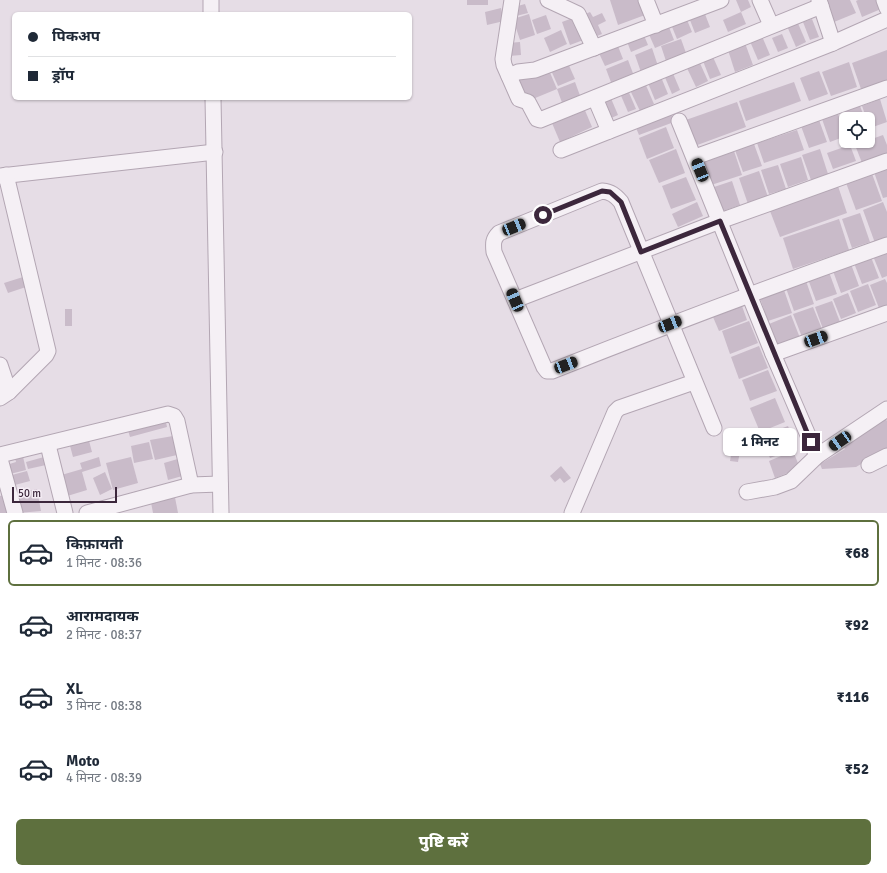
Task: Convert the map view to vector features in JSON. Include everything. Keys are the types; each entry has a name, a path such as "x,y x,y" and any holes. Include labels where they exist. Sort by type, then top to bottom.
{"street":[{"path":"211,0 211,12"},
{"path":"512,0 503,59 519,99 528,102 537,119 540,120 771,25 820,3 833,43"},
{"path":"548,0 578,14 594,48"},
{"path":"646,0 656,25"},
{"path":"509,76 518,72 535,70 656,25 700,4 721,0"},
{"path":"760,0 771,25"},
{"path":"884,0 887,8"},
{"path":"561,150 833,43 887,19"},
{"path":"695,157 887,88"},
{"path":"595,98 609,131"},
{"path":"213,100 221,513"},
{"path":"679,121 817,456"},
{"path":"4,395 46,355 48,348 3,176 215,152"},
{"path":"515,300 720,221 887,161"},
{"path":"714,428 670,324 621,202 610,192 602,191 500,233 495,237 493,243 494,252 547,371 552,371 670,324 750,294 887,246"},
{"path":"774,354 887,313"},
{"path":"0,365 4,395"},
{"path":"572,513 615,412 619,408 694,382"},
{"path":"747,492 776,487 791,481 817,456 887,409"},
{"path":"0,455 48,445 168,414 174,416 177,421 191,485"},
{"path":"48,445 65,513"},
{"path":"869,465 887,456"},
{"path":"0,459 15,513"},
{"path":"87,513 191,485 220,484"}],"building":[{"path":"467,0 488,0 488,5 467,5"},
{"path":"610,0 639,0 645,15 618,25"},
{"path":"736,0 748,0 751,7 741,12"},
{"path":"825,0 850,0 856,13 834,22"},
{"path":"877,0 881,9 862,17 856,1"},
{"path":"525,4 528,13 516,16 514,7"},
{"path":"501,8 504,21 487,25 485,12"},
{"path":"703,9 710,27 695,33 688,15"},
{"path":"590,12 593,17 602,13 606,21 598,25 602,34 592,38 581,16"},
{"path":"741,12 746,24 728,32 723,20"},
{"path":"529,14 535,35 520,40 513,19"},
{"path":"546,15 551,29 537,34 532,20"},
{"path":"685,15 692,32 677,39 670,22"},
{"path":"578,16 586,39 570,45 562,22"},
{"path":"812,19 819,37 810,40 803,22"},
{"path":"797,21 806,42 796,47 787,26"},
{"path":"667,22 674,40 655,48 647,30"},
{"path":"561,30 567,44 550,52 544,38"},
{"path":"643,33 648,45 631,52 626,39"},
{"path":"761,34 770,55 758,60 749,39"},
{"path":"782,34 788,48 778,52 772,38"},
{"path":"681,39 686,53 666,61 661,46"},
{"path":"616,41 623,59 605,66 597,49"},
{"path":"520,42 521,55 509,56 508,43"},
{"path":"745,43 753,65 735,72 728,50"},
{"path":"652,48 659,69 642,75 635,55"},
{"path":"887,50 887,80 861,89 852,63"},
{"path":"713,57 721,75 710,79 703,61"},
{"path":"628,60 634,76 612,85 606,69"},
{"path":"567,61 575,79 558,86 550,68"},
{"path":"699,61 708,81 696,87 686,66"},
{"path":"849,62 857,87 831,96 822,72"},
{"path":"548,68 557,89 528,101 519,80"},
{"path":"672,71 680,90 672,94 664,75"},
{"path":"819,71 828,94 809,101 800,78"},
{"path":"661,77 668,94 655,100 648,83"},
{"path":"575,82 582,101 564,108 557,89"},
{"path":"794,82 801,101 746,121 739,101"},
{"path":"645,83 654,104 640,111 630,90"},
{"path":"627,88 636,109 628,112 619,91"},
{"path":"610,96 618,115 609,119 601,100"},
{"path":"880,99 887,122 875,126 875,112 864,112 862,106"},
{"path":"737,102 746,127 692,147 683,121"},
{"path":"860,106 862,112 844,112"},
{"path":"584,108 592,127 560,142 552,123"},
{"path":"670,110 674,122 639,135 634,123"},
{"path":"838,114 839,139 830,142 822,119"},
{"path":"819,120 827,142 809,148 801,126"},
{"path":"666,127 674,148 647,159 639,138"},
{"path":"797,130 804,150 764,163 757,143"},
{"path":"883,135 887,145 887,160 864,168 856,148 875,148 875,138"},
{"path":"754,144 762,166 743,172 735,150"},
{"path":"733,148 742,175 708,186 698,160"},
{"path":"841,148 851,148 856,161 833,169 827,153"},
{"path":"676,149 685,173 659,183 649,160"},
{"path":"820,149 828,174 811,180 802,155"},
{"path":"801,157 808,180 788,187 780,164"},
{"path":"778,165 786,189 769,194 761,170"},
{"path":"887,167 887,197 883,198 874,172"},
{"path":"759,171 768,197 748,204 739,178"},
{"path":"871,171 882,201 856,210 845,180"},
{"path":"686,177 696,200 671,209 662,186"},
{"path":"732,181 740,205 723,211 714,187"},
{"path":"838,186 847,213 780,237 770,211"},
{"path":"697,202 703,216 678,227 672,214"},
{"path":"883,202 887,212 887,238 875,243 863,210"},
{"path":"860,213 870,242 852,248 842,219"},
{"path":"839,219 849,250 793,269 783,238"},
{"path":"887,251 887,276 882,278 873,256"},
{"path":"871,257 879,278 862,284 854,263"},
{"path":"851,264 859,286 841,293 833,271"},
{"path":"829,272 837,294 816,301 808,279"},
{"path":"23,277 26,287 8,293 4,283"},
{"path":"885,279 887,283 887,305 879,308 870,285"},
{"path":"806,281 814,304 794,311 786,288"},
{"path":"868,284 876,305 858,312 850,291"},
{"path":"784,290 792,313 768,321 760,298"},
{"path":"848,293 856,313 841,319 833,299"},
{"path":"832,301 840,322 823,329 815,307"},
{"path":"742,306 747,320 719,331 713,317"},
{"path":"813,307 822,329 802,337 793,314"},
{"path":"65,309 72,309 72,326 65,326"},
{"path":"791,315 800,338 778,346 769,324"},
{"path":"749,321 758,343 730,354 722,331"},
{"path":"759,346 768,368 739,379 731,357"},
{"path":"768,370 777,391 750,401 742,380"},
{"path":"775,398 785,422 760,432 750,408"},
{"path":"165,417 167,427 130,437 127,427"},
{"path":"885,418 887,421 887,449 856,467 822,469 820,464 845,449 842,444"},
{"path":"788,426 796,448 770,458 761,436"},
{"path":"173,436 177,455 155,460 150,440"},
{"path":"88,437 92,452 73,457 69,442"},
{"path":"149,442 153,459 134,463 131,446"},
{"path":"733,444 741,446 738,462 730,461"},
{"path":"793,451 800,468 775,478 769,461"},
{"path":"22,452 26,470 6,475 3,466 16,462 14,454"},
{"path":"44,457 46,465 28,469 26,462"},
{"path":"99,457 101,466 82,472 87,490 64,497 58,476 82,469 80,463"},
{"path":"131,457 138,483 113,490 106,463"},
{"path":"181,458 186,475 168,480 164,463"},
{"path":"561,466 571,478 564,483 560,478 555,482 550,476"},
{"path":"27,471 30,481 11,486 8,476"},
{"path":"105,472 112,489 100,495 93,478"},
{"path":"37,489 41,511 18,513 14,493"},
{"path":"174,492 178,513 153,513 150,497"},
{"path":"6,494 12,513 0,513 0,496"}],"route":[{"path":"543,215 602,191 610,192 621,202 641,252 720,221 811,442"}]}
